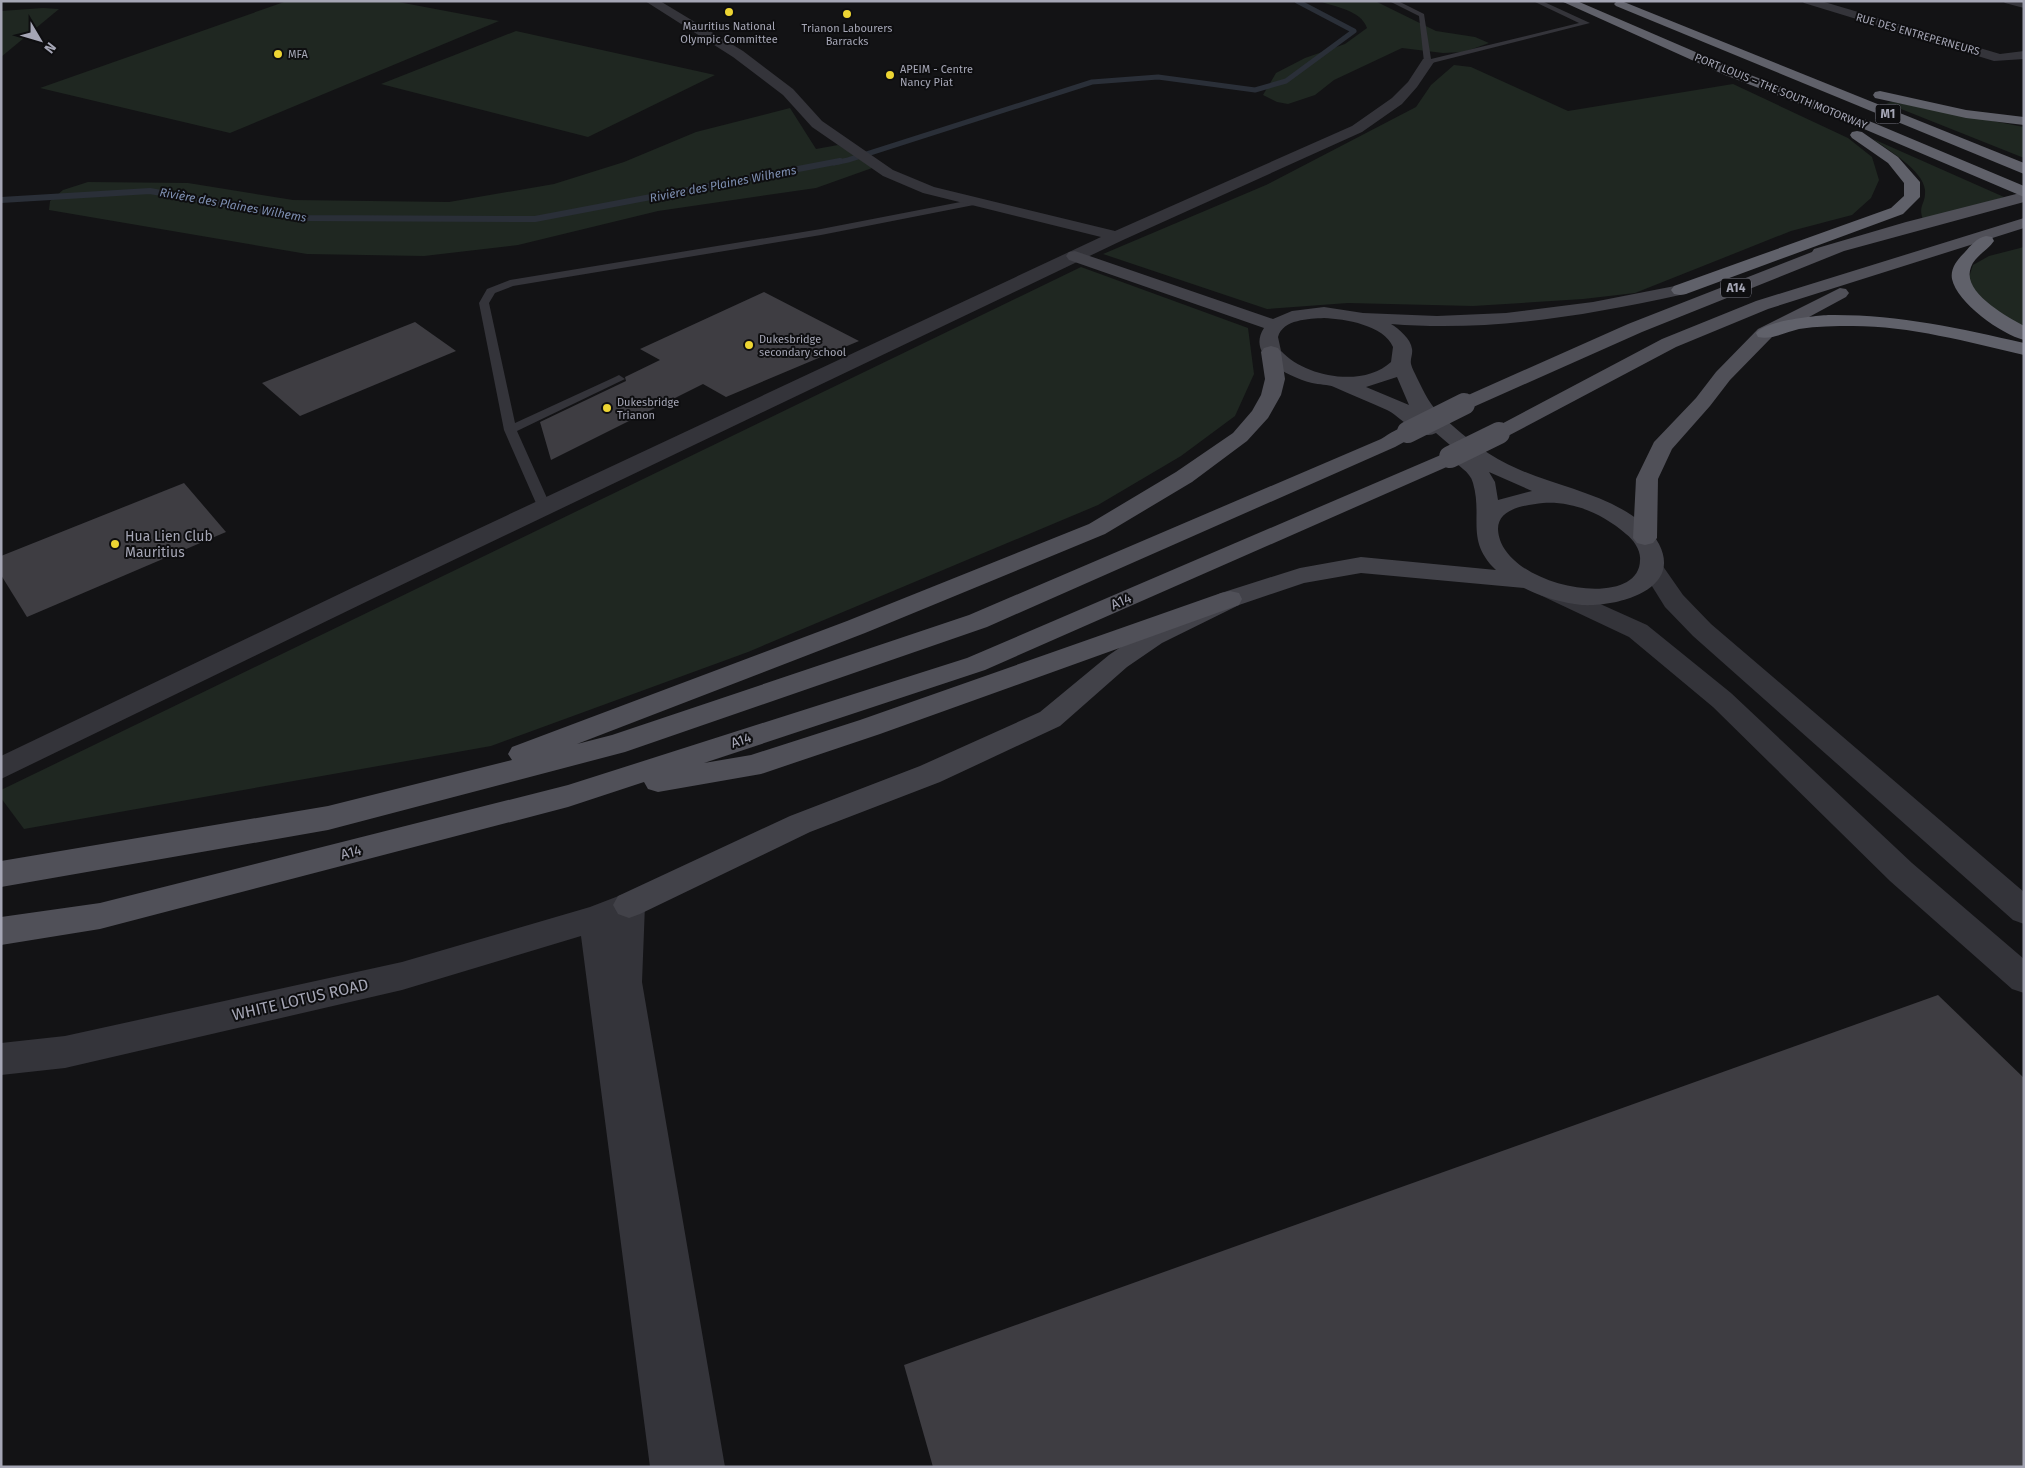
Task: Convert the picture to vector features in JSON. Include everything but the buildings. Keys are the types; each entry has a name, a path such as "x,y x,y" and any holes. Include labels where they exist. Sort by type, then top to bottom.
{"highway":[{"name":"PORT LOUIS – THE SOUTH MOTORWAY","path":"1567,1 1730,72 1869,126 2024,192"},
{"name":"PORT LOUIS – THE SOUTH MOTORWAY","path":"1613,1 2024,167"},
{"path":"1715,42 1750,53 1815,78 1901,101 1966,114 2024,121"},
{"path":"1680,290 1897,211 1912,196 1912,182 1893,160 1865,139 1730,72"},
{"path":"1986,241 1970,256 1961,268 1961,279 1974,300 1987,312 2002,323 2024,334"},
{"path":"1765,333 1801,323 1836,320 1871,321 1926,329 2024,349"}],"main road":[{"name":"A14","path":"426,793 615,745 978,621 1379,447 1464,404 1635,328 1838,248 1912,226 2024,197"},
{"path":"1644,538 1647,479 1662,448 1703,402 1723,376 1765,333 1852,286 1986,241 2023,226"},
{"name":"A14","path":"1,931 100,916 568,796 976,664 1450,457 1669,343 1762,305 2023,226"},
{"path":"1680,290 1838,248"},
{"path":"1853,276 1948,253"},
{"path":"8,872 328,818 426,793 562,738 856,627 1022,561 1097,528 1184,477 1240,437 1261,414 1271,395 1275,379 1271,352"},
{"path":"568,796 751,766 870,727 1230,599"}],"street":[{"path":"651,1 738,54 788,92 817,124 888,174 929,190 1117,236"},
{"name":"RUE DES ENTREPERNEURS","path":"1808,1 1999,58 2024,55"},
{"path":"2009,1 2024,5"},
{"path":"1,768 544,507 1117,236 1311,150 1379,117 1404,97 1428,62"},
{"path":"1075,256 1276,326"},
{"path":"1489,521 1484,482 1477,470 1404,410 1370,395 1327,380 1304,375 1286,366 1271,352 1267,343 1270,332 1293,316 1312,313 1332,312 1354,316 1445,322 1479,321 1550,315 1607,306 1680,290"},
{"path":"703,1467 626,982 629,905 800,824 930,774 1050,719 1118,661 1153,637 1230,599 1300,576 1361,565 1539,585 1576,596 1603,597 1626,592 1644,583 1652,567 1653,554 1644,538 1629,523 1606,509 1522,481 1492,467 1447,433 1416,400 1401,364 1404,352 1400,341 1389,330 1354,316"},
{"path":"1327,380 1351,382 1373,379 1390,373 1401,364"},
{"path":"1580,500 1552,496 1527,497 1506,503 1491,514 1486,529 1490,546 1503,563 1539,585 1638,632 1654,644 1722,700 1901,872 2024,979"},
{"path":"1652,567 1674,601 1702,630 2024,911"},
{"name":"WHITE LOTUS ROAD","path":"1,1059 65,1052 402,976 594,919 629,905"},
{"path":"594,919 672,1467"}],"lane":[{"path":"1392,1 1422,16 1428,62 1586,23 1536,1"},
{"path":"544,507 510,430 484,303 492,292 510,283 821,232 976,202"},
{"path":"510,430 619,379"}],"shaded area":[{"name":"MFA","path":"287,1 393,1 499,21 230,133 40,88"},
{"path":"1319,1 1375,1 1436,31 1475,37 1489,43 1464,52 1443,53 1402,48 1334,80 1315,95 1288,104 1277,102 1263,95 1276,73 1305,58 1345,44 1367,28 1364,22 1353,13"},
{"path":"43,8 59,9 1,57 1,11"},
{"path":"516,31 715,75 588,137 381,84"},
{"path":"1454,65 1471,67 1568,111 1733,84 1848,138 1872,157 1879,180 1871,198 1852,215 1791,231 1635,293 1583,299 1473,306 1348,303 1267,309 1103,254 1266,185 1416,107 1431,85"},
{"path":"1893,102 2024,127 2024,158 1886,103"},
{"path":"790,108 816,149 838,145 875,167 816,188 658,211 518,245 424,256 307,254 49,210 50,201 63,190 88,182 188,183 293,200 449,202 554,184 624,162 696,132"},
{"path":"1873,139 2004,197 1925,224 1921,213 1925,195 1923,183 1912,168"},
{"path":"2024,247 2024,329 1980,299 1968,280 1973,265 1989,256"},
{"path":"1081,267 1248,328 1254,374 1235,416 1181,456 1098,505 748,652 491,746 24,829 1,798 1,790"}],"waterway":[{"name":"Rivière des Plaines Wilhems","path":"834,163 1092,82 1158,77 1255,90 1286,81 1354,31 1297,1"},
{"name":"Rivière des Plaines Wilhems","path":"1,200 150,191 302,218 535,219 840,161"}],"place":[{"name":"Mauritius National Olympic Committee","path":"729,12"},
{"name":"Trianon Labourers Barracks","path":"847,14"},
{"name":"MFA","path":"278,54"},
{"name":"APEIM - Centre Nancy Piat","path":"890,75"},
{"name":"Dukesbridge secondary school","path":"749,345"},
{"name":"Dukesbridge Trianon","path":"607,408"},
{"name":"Hua Lien Club Mauritius","path":"115,544"}]}
